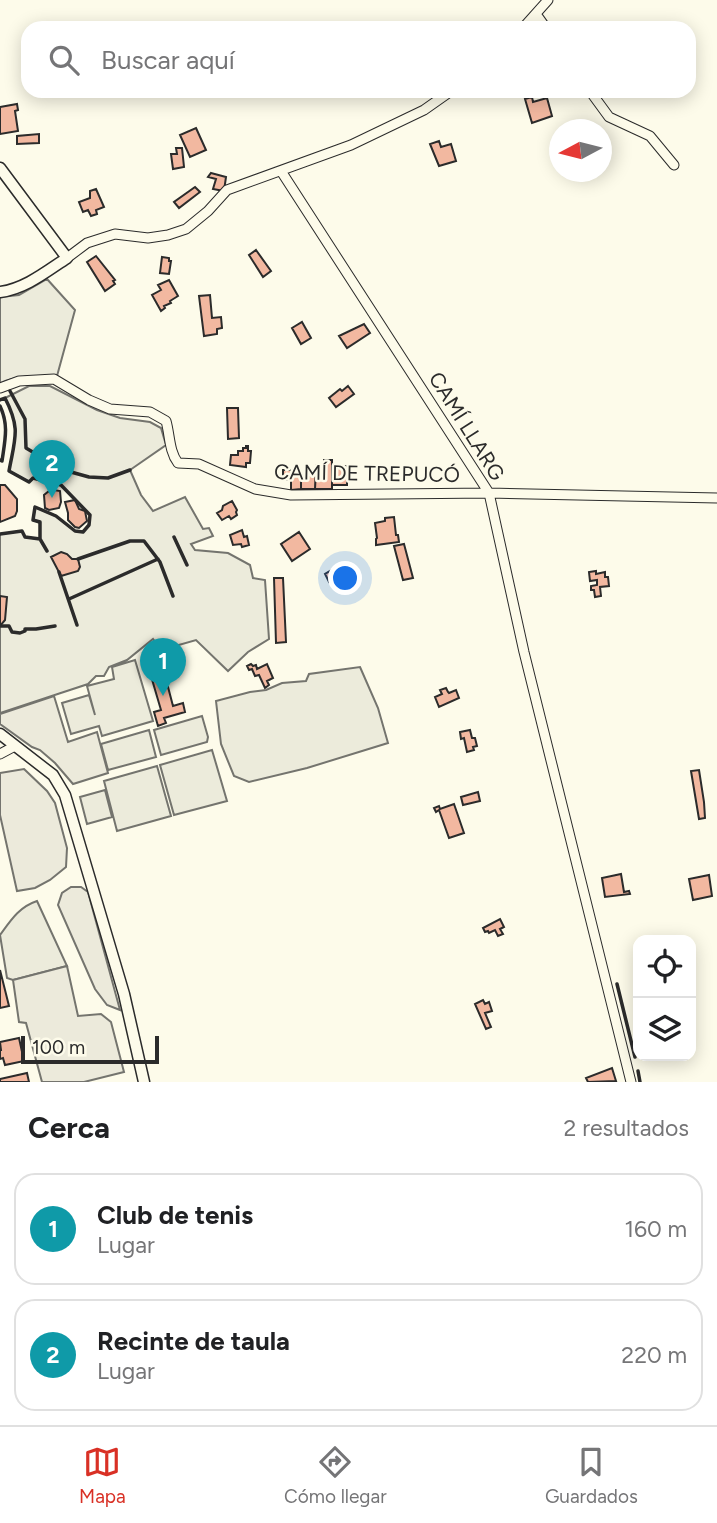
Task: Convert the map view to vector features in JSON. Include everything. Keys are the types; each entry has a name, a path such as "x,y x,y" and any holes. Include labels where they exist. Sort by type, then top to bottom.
{"street":[{"path":"529,21 548,0"},
{"path":"536,13 541,21"},
{"path":"0,292 10,291 34,279 87,243 115,234 148,238 186,229 228,190 351,145 424,110 441,98"},
{"path":"595,98 609,117 650,136 674,165"},
{"path":"0,168 67,258"},
{"name":"CAMÍ LLARG","path":"281,171 489,493 524,652 631,1082"},
{"name":"CAMÍ DE TREPUCÓ","path":"0,388 19,381 54,379 110,409 150,412 166,421 171,450 178,463 199,464 255,489 291,495 489,493"},
{"path":"489,493 717,498"},
{"path":"0,734 53,775 65,795 124,994 144,1082"},
{"path":"0,754 15,746"}],"shaded area":[{"path":"47,279 75,310 57,376 21,377 0,383 0,297 19,295"},
{"path":"29,386 50,386 97,410 120,418 150,422 161,428 166,445 130,470 141,495 153,511 185,497 203,529 209,528 213,536 191,544 195,550 228,553 250,565 253,578 265,580 269,639 248,652 228,671 196,640 161,650 153,639 127,660 109,667 104,676 96,676 88,684 0,713 0,534 22,531 25,537 40,539 40,523 33,520 35,507 56,516 75,531 83,532 89,525 90,515 61,485 34,478 29,482 9,471 15,442 15,426 5,398"},
{"path":"135,660 153,721 102,736 99,726 71,734 62,703 89,695 95,715 87,686 114,679 112,667"},
{"path":"360,667 378,708 388,743 307,768 249,782 234,776 221,744 216,701 266,690 282,683 306,681 309,674"},
{"path":"54,696 68,742 97,732 108,773 73,784 40,750 0,724 0,714"},
{"path":"202,716 207,742 161,755 154,730"},
{"path":"149,730 156,757 108,770 101,744"},
{"path":"212,750 227,801 174,815 160,765"},
{"path":"157,766 171,816 117,831 104,781"},
{"path":"24,769 47,791 55,803 67,848 66,867 35,888 17,891 0,815 0,773"},
{"path":"105,790 112,817 87,824 80,797"},
{"path":"71,887 81,887 88,892 120,1010 107,1005 95,989 58,905 62,893"},
{"path":"37,901 67,966 13,980 7,978 0,935 20,910"},
{"path":"67,966 78,1016 101,1014 111,1022 124,1072 84,1082 42,1082 26,1023 19,1022 13,980"}],"building":[{"path":"532,98 533,102 547,98 552,116 532,123 525,99"},
{"path":"17,104 18,110 15,111 18,131 0,134 0,107"},
{"path":"196,128 206,150 190,157 180,135"},
{"path":"39,134 39,143 17,144 17,136"},
{"path":"439,141 441,147 451,144 456,161 439,166 430,144"},
{"path":"176,148 182,148 184,167 173,169 171,154 177,154"},
{"path":"211,173 226,177 224,191 213,189 216,179 208,177"},
{"path":"195,187 200,192 179,208 174,202"},
{"path":"96,189 104,207 91,216 88,210 83,212 79,202 90,198 90,191"},
{"path":"256,250 271,271 263,277 249,255"},
{"path":"96,256 115,280 115,284 105,291 87,262"},
{"path":"162,257 171,261 169,274 160,273"},
{"path":"169,280 178,296 161,311 152,295 161,290 158,285"},
{"path":"210,295 212,318 221,317 222,328 217,329 217,334 204,336 199,296"},
{"path":"302,322 311,338 301,344 292,328"},
{"path":"364,324 370,333 347,348 339,336"},
{"path":"348,386 354,394 336,407 329,398"},
{"path":"227,408 238,408 239,438 228,439"},
{"path":"246,446 248,451 251,451 250,463 246,463 246,467 230,465 231,455 238,455 238,451 243,451"},
{"path":"324,460 332,460 332,489 315,489 316,465 324,465"},
{"path":"332,466 352,466 352,472 347,472 347,485 332,485"},
{"path":"283,470 294,470 294,475 301,475 301,489 291,490 291,480 283,480"},
{"path":"307,470 316,470 315,489 301,489 301,475 307,475"},
{"path":"0,485 5,485 17,499 17,511 15,516 0,522"},
{"path":"54,490 60,491 61,502 59,508 49,510 45,508 44,495"},
{"path":"75,500 79,509 85,511 87,521 79,528 68,520 65,502"},
{"path":"232,501 237,515 222,520 217,513"},
{"path":"394,517 399,542 376,545 375,523"},
{"path":"242,530 249,545 233,545 230,535"},
{"path":"299,532 310,549 292,561 281,544"},
{"path":"404,544 413,578 403,580 394,546"},
{"path":"61,552 72,559 78,559 78,571 61,576 51,557"},
{"path":"335,568 340,582 335,584 333,580 329,582 325,574"},
{"path":"596,571 596,574 605,572 609,586 600,587 601,596 595,597 591,586 597,585 597,580 590,581 589,572"},
{"path":"274,578 283,578 286,642 276,643"},
{"path":"0,596 7,597 5,620 0,626"},
{"path":"267,664 273,678 267,681 269,685 265,688 259,675 255,676 252,669 249,670 247,666 256,665 257,669"},
{"path":"159,674 163,688 168,687 173,706 183,703 185,712 164,718 166,723 158,726 154,712 161,710 151,676"},
{"path":"446,688 449,693 456,690 459,698 439,707 435,697 442,694 440,690"},
{"path":"470,730 477,746 467,752 460,732"},
{"path":"699,770 705,818 699,819 691,771"},
{"path":"478,792 480,801 463,805 461,797"},
{"path":"454,804 464,833 449,838 439,810 436,812 434,808 439,806 440,809"},
{"path":"621,874 624,892 629,891 630,894 605,897 602,878"},
{"path":"709,875 712,896 693,900 689,879"},
{"path":"500,919 504,927 500,929 503,934 498,936 495,930 485,932 483,928"},
{"path":"0,970 9,1006 0,1008"},
{"path":"483,1000 485,1004 489,1002 492,1011 485,1013 491,1027 486,1029 475,1004"},
{"path":"19,1038 24,1061 5,1065 3,1058 0,1059 0,1042"},
{"path":"612,1068 616,1081 588,1082 586,1078"},
{"path":"27,1073 29,1082 0,1082 0,1079"}],"wall":[{"path":"10,391 25,419 26,448 36,454 42,464 89,477 108,478 130,470"},
{"path":"0,400 5,398 15,426 15,442 9,471 29,482 33,478 61,485 90,515 89,525 83,532 75,531 56,516 35,507 33,520 40,522 40,539 25,537 22,531 0,534"},
{"path":"0,406 6,433 2,461 0,460"},
{"path":"174,537 187,565"},
{"path":"40,539 47,551"},
{"path":"78,559 130,541 144,541 160,562 173,596"},
{"path":"69,599 158,559"},
{"path":"59,572 77,625"},
{"path":"1,626 9,626 12,632 20,633 25,629 55,626"},
{"path":"617,984 633,1049"},
{"path":"638,1071 640,1082"}],"place":[{"name":"Recinte de taula","path":"52,498"},
{"name":"Club de tenis","path":"163,696"}]}
